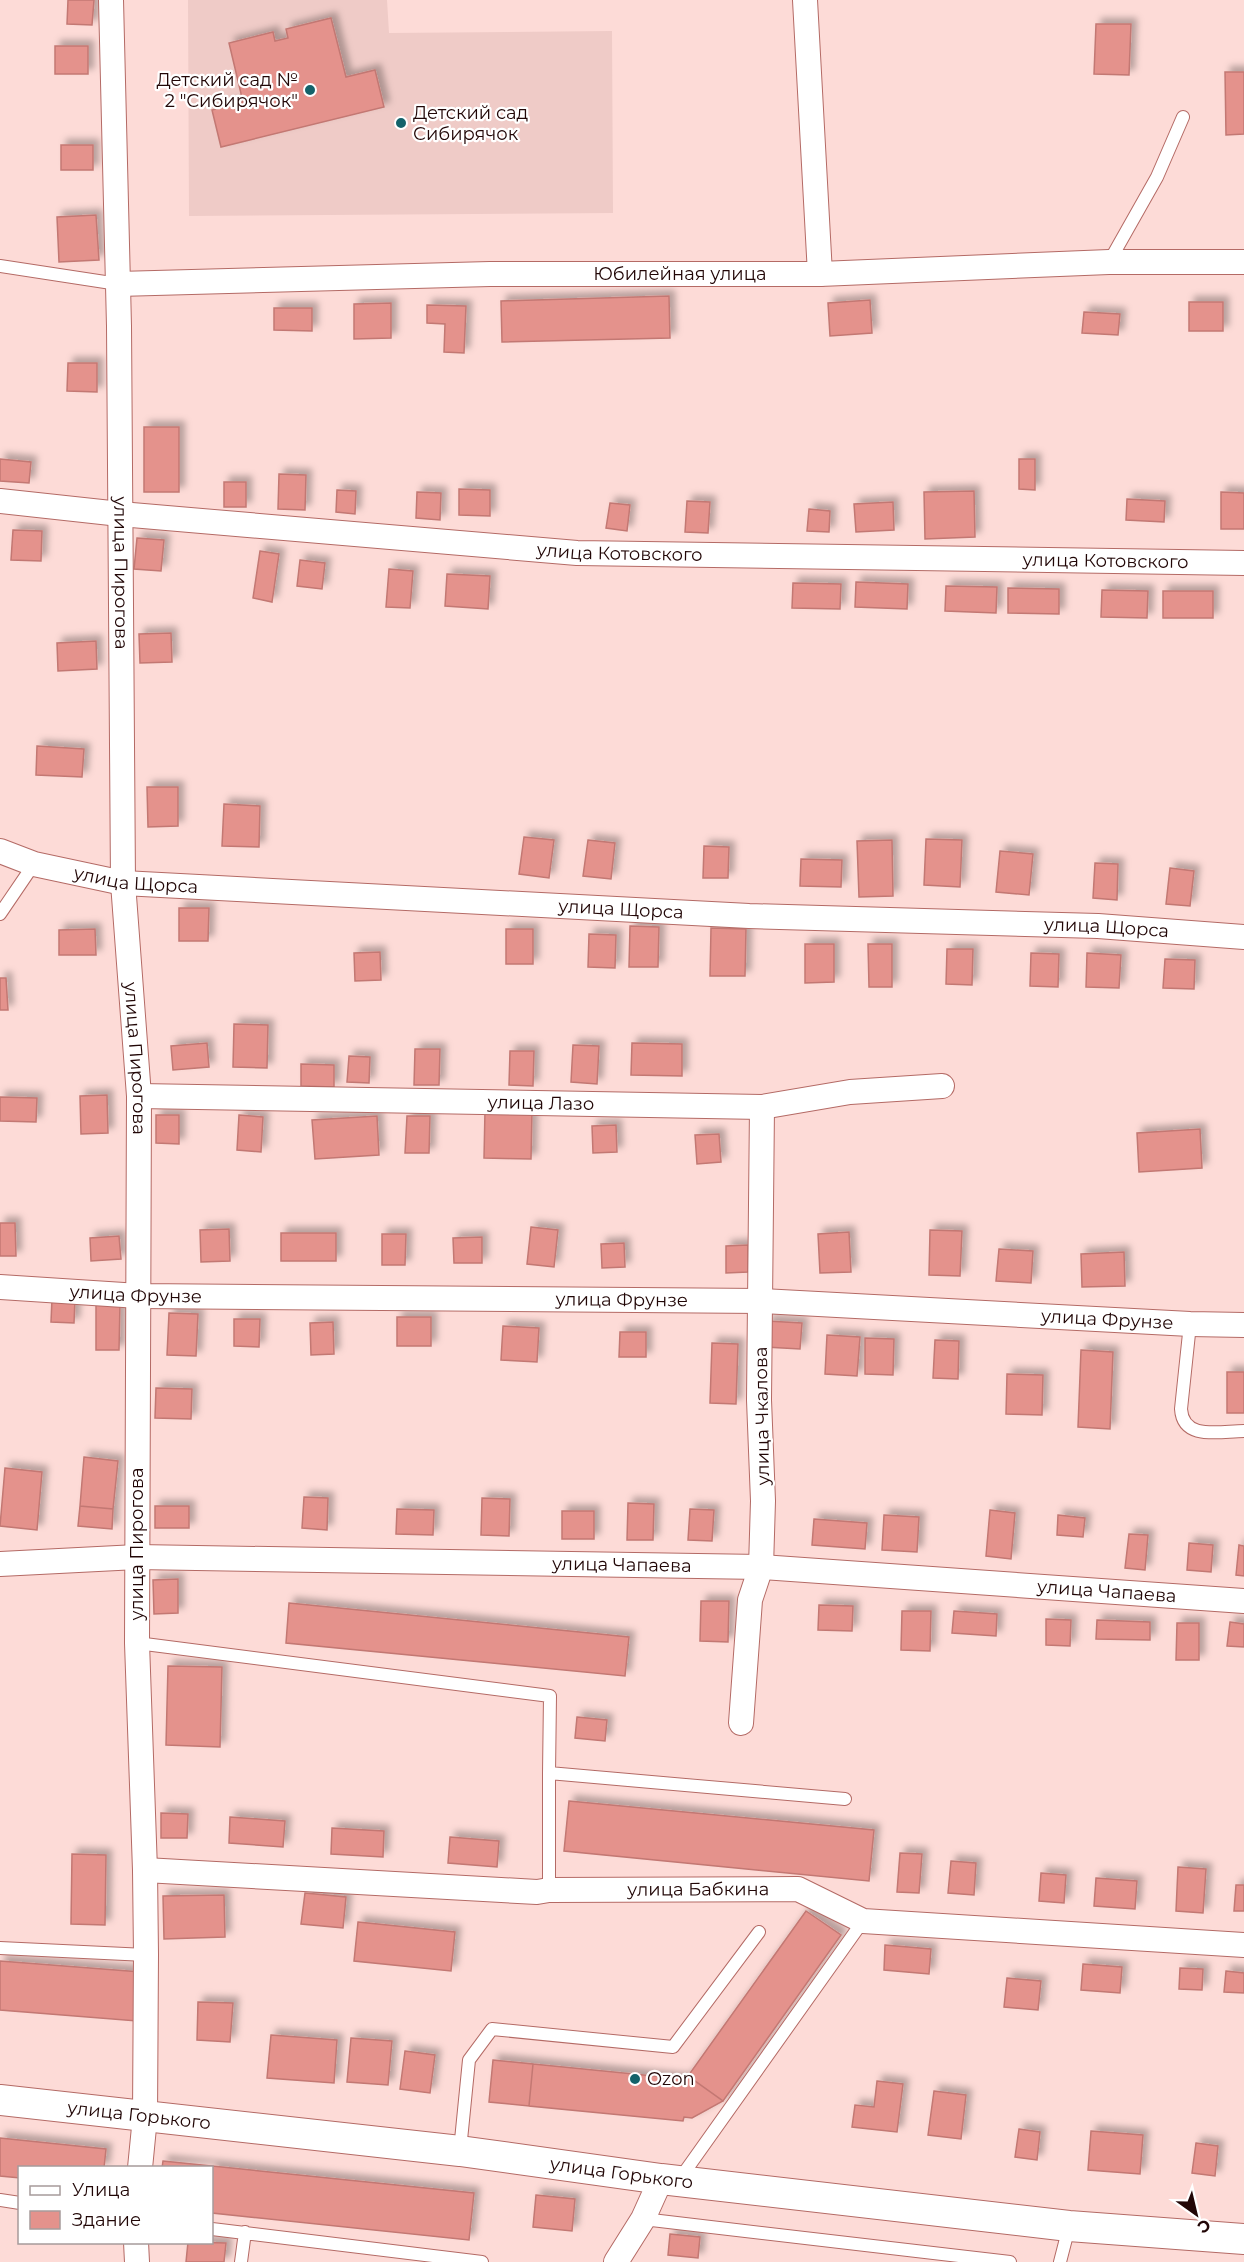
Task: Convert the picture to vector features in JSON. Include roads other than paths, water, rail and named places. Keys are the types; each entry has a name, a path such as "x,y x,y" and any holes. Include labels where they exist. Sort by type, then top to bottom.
{"street":[{"name":"улица Пирогова","path":"111,0 118,284 123,883 139,1096 136,1557 146,1955 145,2117 140,2166"},
{"path":"805,0 820,274"},
{"name":"Юбилейная улица","path":"118,284 490,274 820,274 1109,262 1244,262"},
{"name":"улица Котовского","path":"0,501 120,514 578,553 1244,563"},
{"name":"улица Щорса","path":"0,850 34,864 123,883 749,916 1098,926 1244,937"},
{"name":"улица Лазо","path":"139,1096 762,1107 850,1092 942,1086"},
{"name":"улица Чкалова","path":"741,1723 750,1600 760,1567 763,1502 759,1400 762,1301 762,1107"},
{"name":"улица Фрунзе","path":"0,1287 139,1296 762,1301 1244,1325"},
{"name":"улица Чапаева","path":"0,1564 136,1557 760,1567 1244,1601"},
{"name":"улица Бабкина","path":"145,1870 537,1892 549,1890 798,1889 863,1921 1244,1945"},
{"name":"улица Горького","path":"0,2100 460,2151 670,2180 1069,2226 1244,2239"},
{"path":"616,2262 670,2180"},
{"path":"136,2244 137,2262"}],"lane":[{"path":"1109,262 1157,177 1183,117"},
{"path":"0,266 118,284"},
{"path":"0,914 34,864"},
{"path":"1190,1324 1181,1409 1182,1420 1188,1428 1196,1432 1244,1431"},
{"path":"137,1643 550,1696 549,1890"},
{"path":"549,1773 845,1799"},
{"path":"670,2180 863,1921"},
{"path":"460,2151 469,2060 492,2029 673,2047 759,1932"},
{"path":"0,1948 146,1955"},
{"path":"0,2200 18,2203"},
{"path":"643,2218 1010,2262"},
{"path":"1060,2262 1069,2226"},
{"path":"213,2229 482,2262"},
{"path":"242,2262 245,2232"}],"place":[{"name":"Детский сад № 2 \"Сибирячок\"","path":"310,90"},
{"name":"Детский сад Сибирячок","path":"401,123"},
{"name":"Ozon","path":"635,2079"}]}
